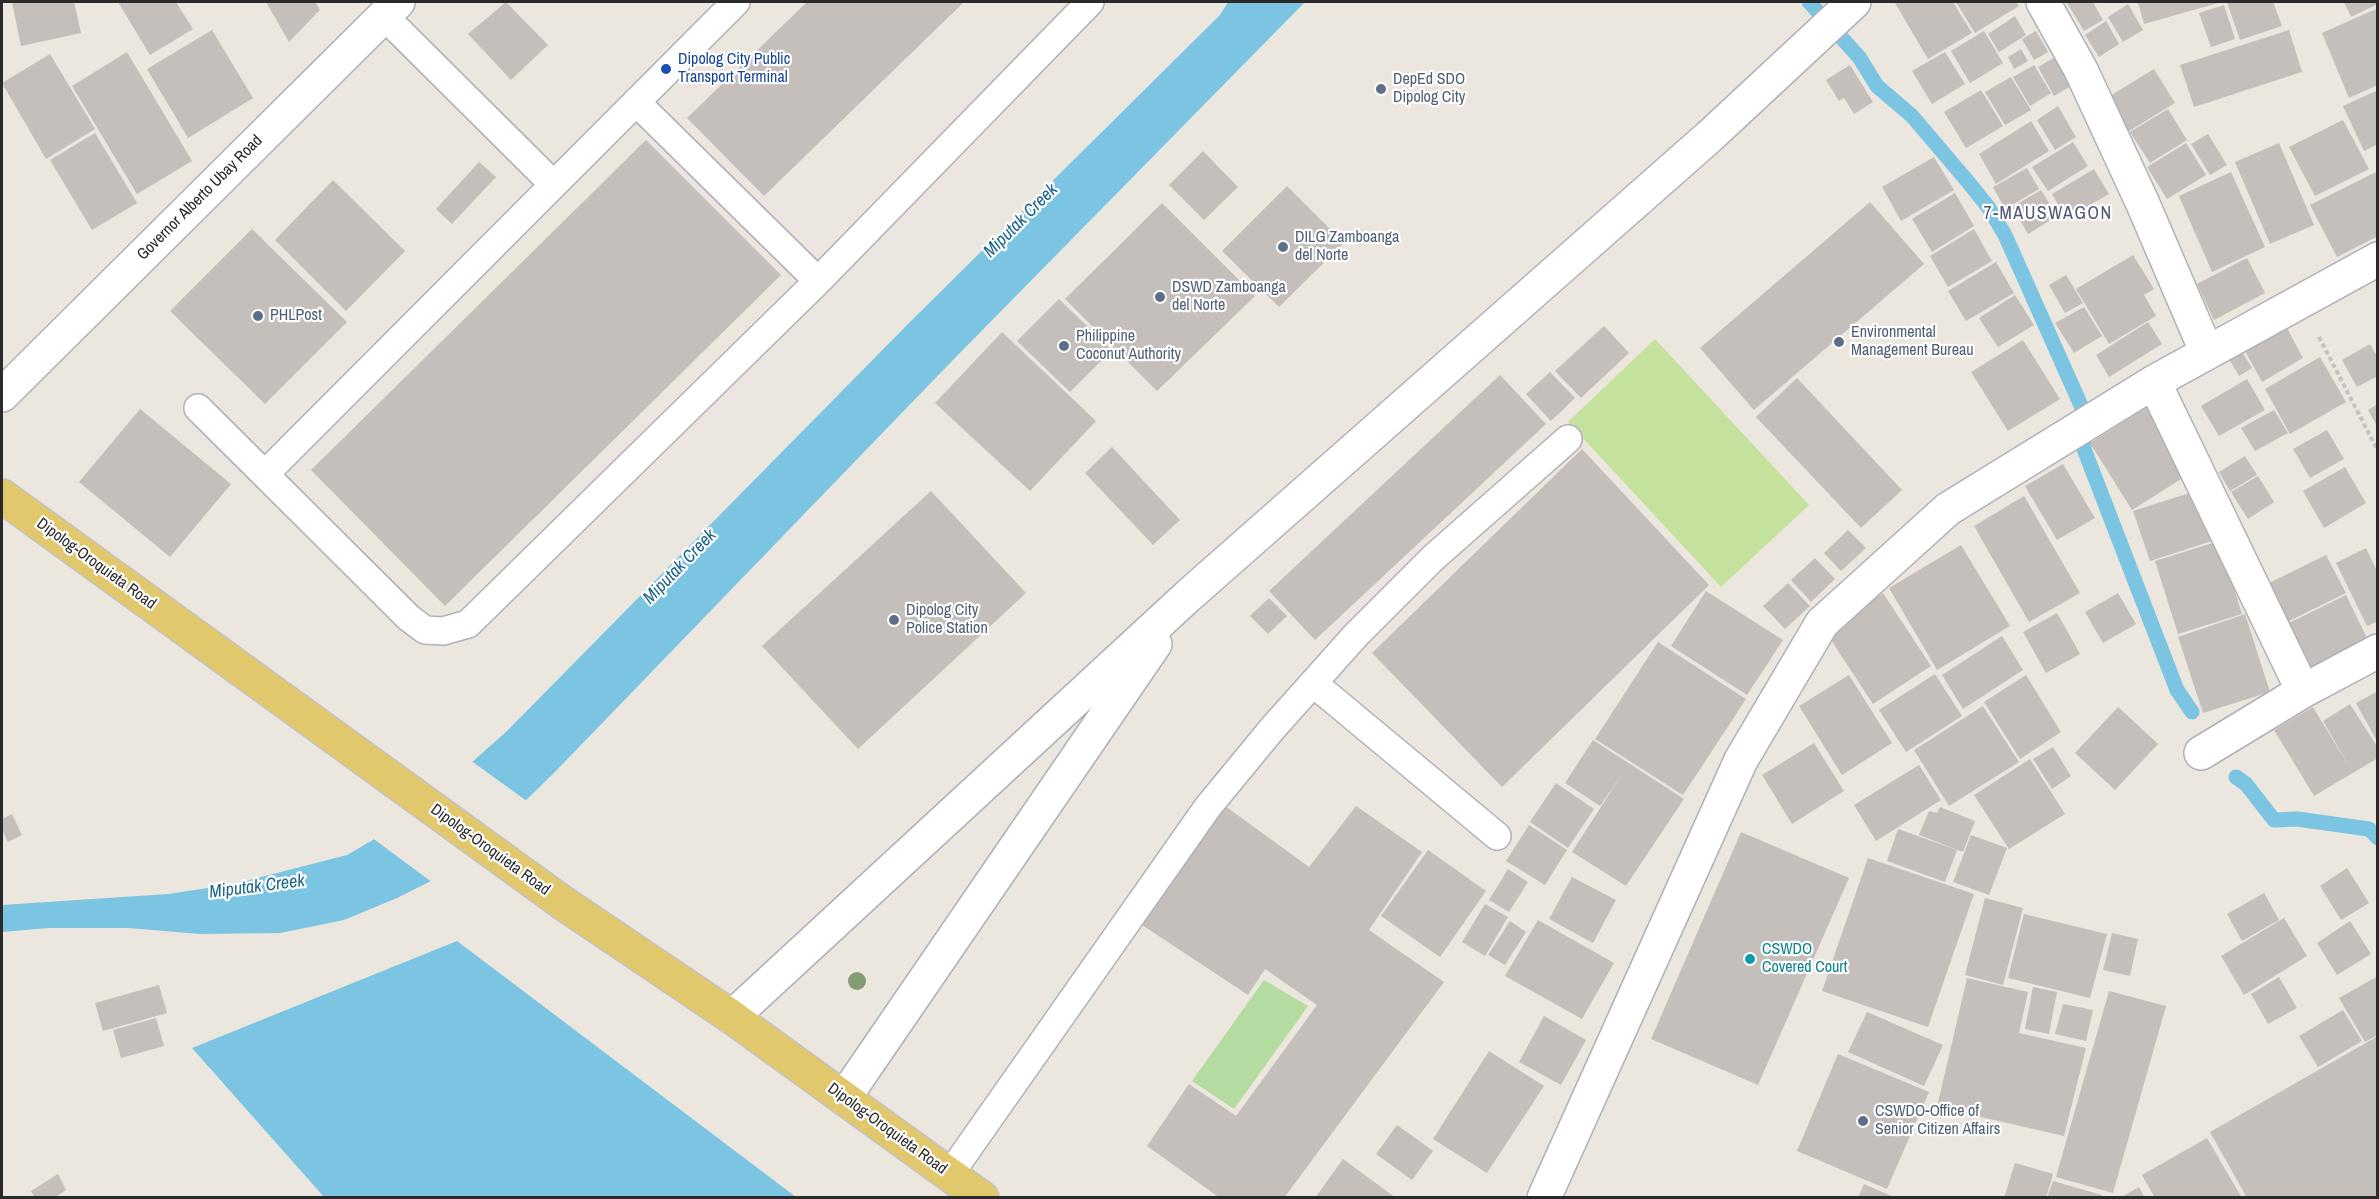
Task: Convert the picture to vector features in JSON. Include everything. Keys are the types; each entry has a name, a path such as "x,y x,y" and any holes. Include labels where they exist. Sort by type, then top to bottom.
{"main road":[{"name":"Dipolog-Oroquieta Road","path":"2,496 563,903 732,1017 982,1197"}],"street":[{"path":"2043,2 2086,80 2143,204 2207,353"},
{"path":"732,1017 1188,596 1710,136 1852,3"},
{"name":"Governor Alberto Ubay Road","path":"2,395 391,9"},
{"path":"1544,1197 1741,760 1822,623 1948,509 2154,382 2378,259"},
{"path":"2154,382 2303,691"},
{"path":"844,1098 1188,596"},
{"path":"2201,753 2303,691 2378,651"}],"lane":[{"path":"265,474 736,2"},
{"path":"198,408 409,618 425,630 443,632 468,624 818,281 1090,2"},
{"path":"391,9 554,184"},
{"path":"636,102 818,281"},
{"path":"950,1174 1206,808 1356,635 1433,558 1568,439"},
{"path":"1313,682 1497,836"}],"path":[{"path":"2301,301 2378,451"}],"green space":[{"path":"1655,339 1809,505 1721,587 1568,422"},
{"path":"1264,980 1308,1006 1234,1109 1192,1081"}],"water":[{"name":"Miputak Creek","path":"1228,2 1305,2 951,362 553,774 455,869 397,898 344,920 280,933 200,934 128,928 49,928 2,932 2,905 168,894 234,884 347,855 407,820 507,731 909,323 1220,15"},
{"path":"457,941 796,1197 324,1197 192,1048"}],"pier":[{"path":"470,760 528,802 457,871 433,883 371,837 405,817"}],"building":[{"path":"12,2 74,2 81,33 21,46"},
{"path":"118,2 176,2 193,29 150,55"},
{"path":"266,2 315,2 320,10 289,42"},
{"path":"506,2 548,45 511,80 468,34"},
{"path":"807,2 964,2 764,196 687,118"},
{"path":"1953,2 1972,33 1928,59 1895,3"},
{"path":"1956,2 2016,2 2019,6 1975,33"},
{"path":"2093,2 2103,20 2084,31 2067,3"},
{"path":"2138,2 2222,2 2144,24"},
{"path":"2227,2 2273,2 2282,26 2240,40"},
{"path":"2344,2 2378,2 2378,4 2351,17"},
{"path":"2128,4 2143,30 2123,42 2108,17"},
{"path":"2224,5 2235,39 2211,47 2199,13"},
{"path":"2378,8 2378,85 2349,98 2322,33"},
{"path":"2015,16 2026,35 1999,52 1988,34"},
{"path":"2106,21 2119,44 2099,57 2085,35"},
{"path":"212,30 253,98 188,138 147,69"},
{"path":"2289,30 2302,72 2194,107 2180,65"},
{"path":"1984,31 2003,63 1970,83 1951,51"},
{"path":"2036,31 2048,52 2034,60 2022,39"},
{"path":"2021,49 2028,61 2014,69 2008,57"},
{"path":"127,52 192,161 137,194 72,86"},
{"path":"1945,52 1965,84 1932,104 1912,71"},
{"path":"2062,53 2078,82 2054,96 2038,67"},
{"path":"50,54 95,129 46,159 2,83"},
{"path":"1850,65 1873,102 1854,114 1844,98 1839,101 1826,80"},
{"path":"2034,65 2051,93 2030,106 2013,77"},
{"path":"2154,69 2175,103 2126,133 2105,99"},
{"path":"2011,77 2031,110 2005,125 1985,92"},
{"path":"1981,90 2003,126 1966,148 1944,112"},
{"path":"2378,90 2378,144 2364,151 2343,106"},
{"path":"2058,106 2076,137 2055,150 2037,120"},
{"path":"2168,109 2187,140 2150,163 2130,132"},
{"path":"2343,120 2369,169 2315,196 2289,147"},
{"path":"2031,121 2049,151 1996,184 1979,154"},
{"path":"95,133 137,203 92,230 50,160"},
{"path":"2208,134 2227,165 2210,175 2191,144"},
{"path":"646,140 781,275 445,606 311,470"},
{"path":"2073,142 2088,166 2048,191 2032,167"},
{"path":"2186,143 2206,175 2167,199 2147,167"},
{"path":"2279,143 2314,225 2270,244 2235,162"},
{"path":"1203,151 1238,187 1204,220 1169,185"},
{"path":"1934,157 1954,190 1901,221 1882,187"},
{"path":"479,162 496,177 452,224 436,209"},
{"path":"2027,168 2039,189 2005,209 1993,187"},
{"path":"2094,169 2109,194 2066,219 2052,194"},
{"path":"2378,171 2378,236 2337,257 2310,205"},
{"path":"2231,172 2265,247 2212,272 2179,196"},
{"path":"333,180 405,251 346,311 275,240"},
{"name":"DILG Zamboanga del Norte","path":"1287,186 1344,243 1279,307 1222,251"},
{"path":"2041,190 2057,216 2028,234 2012,207"},
{"path":"1955,193 1974,226 1932,252 1912,219"},
{"path":"1870,202 1924,264 1754,410 1700,348"},
{"name":"DSWD Zamboanga del Norte","path":"1162,203 1255,296 1157,391 1065,299"},
{"name":"PHLPost","path":"252,229 347,322 265,404 170,311"},
{"path":"1974,229 1992,261 1948,287 1930,256"},
{"path":"2133,255 2154,289 2144,295 2156,316 2109,344 2076,289"},
{"path":"2247,258 2265,293 2214,320 2197,284"},
{"path":"1996,262 2014,293 1966,321 1948,291"},
{"path":"2066,275 2083,303 2065,313 2049,285"},
{"path":"2015,295 2034,325 1998,347 1979,318"},
{"name":"Philippine Coconut Authority","path":"1059,299 1112,350 1070,392 1017,341"},
{"path":"2084,307 2102,336 2074,353 2055,323"},
{"path":"2148,322 2162,344 2109,377 2096,355"},
{"path":"1604,326 1629,353 1581,398 1555,371"},
{"path":"2287,328 2303,358 2262,382 2245,351"},
{"path":"1002,332 1096,421 1030,491 935,403"},
{"path":"2023,340 2060,399 2008,431 1971,372"},
{"path":"2370,344 2378,358 2378,376 2357,387 2342,360"},
{"path":"2242,352 2252,368 2239,376 2229,359"},
{"path":"2320,357 2346,402 2290,434 2265,389"},
{"path":"1550,372 1575,398 1551,421 1526,394"},
{"path":"1500,375 1546,424 1315,640 1269,591"},
{"path":"1797,378 1902,490 1861,528 1756,417"},
{"path":"2247,379 2265,410 2219,436 2201,406"},
{"path":"2378,404 2378,428 2368,410"},
{"path":"2147,407 2189,474 2132,510 2090,443"},
{"path":"140,409 231,484 170,557 79,482"},
{"path":"2274,410 2288,433 2255,451 2241,428"},
{"path":"2327,430 2344,459 2310,478 2293,449"},
{"path":"1112,447 1180,520 1153,545 1085,473"},
{"path":"1582,449 1709,585 1502,787 1372,653"},
{"path":"2245,456 2257,475 2230,491 2219,472"},
{"path":"2063,464 2095,518 2057,540 2025,486"},
{"path":"2345,467 2366,503 2324,528 2303,491"},
{"path":"2258,476 2274,502 2248,519 2231,492"},
{"path":"2199,490 2215,540 2150,561 2133,511"},
{"name":"Dipolog City Police Station","path":"931,491 1026,593 858,749 762,646"},
{"path":"2024,496 2080,593 2029,622 1974,526"},
{"path":"1848,530 1866,548 1841,571 1824,553"},
{"path":"2219,541 2242,614 2178,634 2155,561"},
{"path":"1961,545 2010,626 1937,670 1889,588"},
{"path":"2366,548 2378,573 2378,621 2367,626 2336,563"},
{"path":"2326,555 2346,593 2279,626 2259,588"},
{"path":"1815,558 1835,579 1811,602 1791,580"},
{"path":"1788,583 1810,606 1785,629 1763,606"},
{"path":"1706,591 1783,640 1747,695 1671,646"},
{"path":"1883,593 1931,666 1873,704 1825,631"},
{"path":"2118,593 2136,624 2103,643 2085,612"},
{"path":"2346,595 2368,640 2306,672 2283,626"},
{"path":"1269,598 1287,616 1268,634 1250,616"},
{"path":"2057,613 2080,654 2046,673 2023,632"},
{"path":"2245,614 2270,692 2203,713 2178,637"},
{"path":"2002,636 2023,670 1963,709 1942,675"},
{"path":"1658,642 1746,699 1683,795 1595,739"},
{"path":"1935,674 1962,716 1906,752 1879,710"},
{"path":"1849,675 1892,743 1842,775 1799,706"},
{"path":"2026,675 2061,732 2020,759 1984,702"},
{"path":"2378,691 2378,743 2356,703"},
{"path":"2350,704 2378,748 2378,758 2314,796 2274,730 2313,707 2350,768 2323,721"},
{"path":"1983,706 2019,762 1949,806 1914,750"},
{"path":"2118,707 2158,744 2115,790 2075,753"},
{"path":"1593,740 1684,799 1626,886 1572,852 1622,774 1600,806 1565,783"},
{"path":"1814,743 1844,791 1792,824 1762,775"},
{"path":"2053,747 2071,776 2052,789 2033,759"},
{"path":"2030,759 2065,814 2009,849 1974,795"},
{"path":"1919,765 1941,800 1876,841 1854,805"},
{"path":"1556,783 1594,809 1568,848 1530,822"},
{"path":"1225,806 1309,867 1356,806 1422,852 1369,930 1444,982 1284,1198 1220,1198 1147,1146 1189,1084 1236,1116 1317,1005 1265,969 1248,995 1142,925"},
{"path":"1940,807 1975,821 1963,852 1919,835 1929,811 1937,813"},
{"path":"12,814 22,835 8,842 2,830 2,819"},
{"path":"1529,825 1567,850 1545,885 1506,861"},
{"path":"1898,829 1957,850 1945,882 1887,861"},
{"name":"CSWDO Covered Court","path":"1741,832 1849,878 1758,1085 1651,1039"},
{"path":"1971,835 2007,848 1989,895 1953,882"},
{"path":"1428,850 1486,891 1440,957 1381,916"},
{"path":"1868,858 1974,894 1928,1027 1822,991"},
{"path":"2347,868 2369,903 2341,920 2320,886"},
{"path":"1508,869 1528,882 1509,912 1489,900"},
{"path":"1572,877 1616,900 1593,943 1549,919"},
{"path":"2264,893 2279,920 2242,941 2227,914"},
{"path":"1985,898 2023,908 2003,985 1965,975"},
{"path":"1485,904 1508,917 1485,956 1462,942"},
{"path":"2024,914 2107,934 2090,998 2008,978"},
{"path":"2284,918 2307,956 2244,995 2221,956"},
{"path":"1538,920 1614,963 1582,1019 1505,976"},
{"path":"1510,921 1526,932 1505,965 1488,955"},
{"path":"2350,921 2371,954 2337,975 2317,943"},
{"path":"2112,933 2138,939 2130,976 2103,970"},
{"path":"2378,976 2378,1035 2365,1042 2339,998"},
{"path":"2279,977 2297,1008 2268,1024 2251,994"},
{"path":"1967,978 2028,992 2019,1033 2086,1048 2064,1136 1937,1107"},
{"path":"159,985 167,1013 103,1031 95,1003"},
{"path":"2033,987 2057,992 2049,1034 2025,1029"},
{"path":"2109,991 2166,1006 2113,1193 2056,1177"},
{"path":"2063,1004 2093,1010 2086,1041 2055,1034"},
{"path":"2343,1010 2362,1041 2318,1067 2299,1036"},
{"path":"1867,1012 1943,1045 1924,1086 1848,1052"},
{"path":"1544,1016 1586,1040 1561,1085 1519,1062"},
{"path":"156,1018 164,1046 121,1058 113,1030"},
{"path":"2378,1036 2378,1198 2247,1198 2210,1132"},
{"path":"1489,1051 1544,1086 1487,1173 1433,1139"},
{"name":"CSWDO-Office of Senior Citizen Affairs","path":"1838,1054 1929,1092 1887,1189 1797,1151"},
{"path":"1397,1125 1433,1151 1412,1180 1376,1154"},
{"path":"2207,1138 2242,1198 2155,1198 2142,1175"},
{"path":"1343,1159 1396,1198 1315,1198"},
{"path":"2015,1163 2053,1174 2046,1198 2004,1198"},
{"path":"58,1174 66,1190 54,1198 35,1198 31,1191"},
{"path":"2053,1181 2102,1195 2101,1198 2047,1198"},
{"path":"1864,1184 1896,1198 1858,1198"},
{"path":"2139,1187 2145,1198 2120,1198"}],"waterway":[{"path":"1809,2 1859,57 1877,86 1912,116 1969,183 1989,208 2005,235 2083,410 2084,449 2177,690 2192,712"},
{"path":"2236,777 2246,784 2274,820 2297,819 2369,829 2378,838"}],"place":[{"name":"Dipolog City Public Transport Terminal","path":"666,69"},
{"name":"DepEd SDO Dipolog City","path":"1381,89"},
{"name":"DILG Zamboanga del Norte","path":"1283,247"},
{"name":"DSWD Zamboanga del Norte","path":"1160,297"},
{"name":"PHLPost","path":"258,316"},
{"name":"Environmental Management Bureau","path":"1839,342"},
{"name":"Philippine Coconut Authority","path":"1064,346"},
{"name":"Dipolog City Police Station","path":"894,620"},
{"name":"CSWDO Covered Court","path":"1750,959"},
{"name":"CSWDO-Office of Senior Citizen Affairs","path":"1863,1121"}],"district":[{"name":"7-MAUSWAGON","path":"2048,214"}]}
